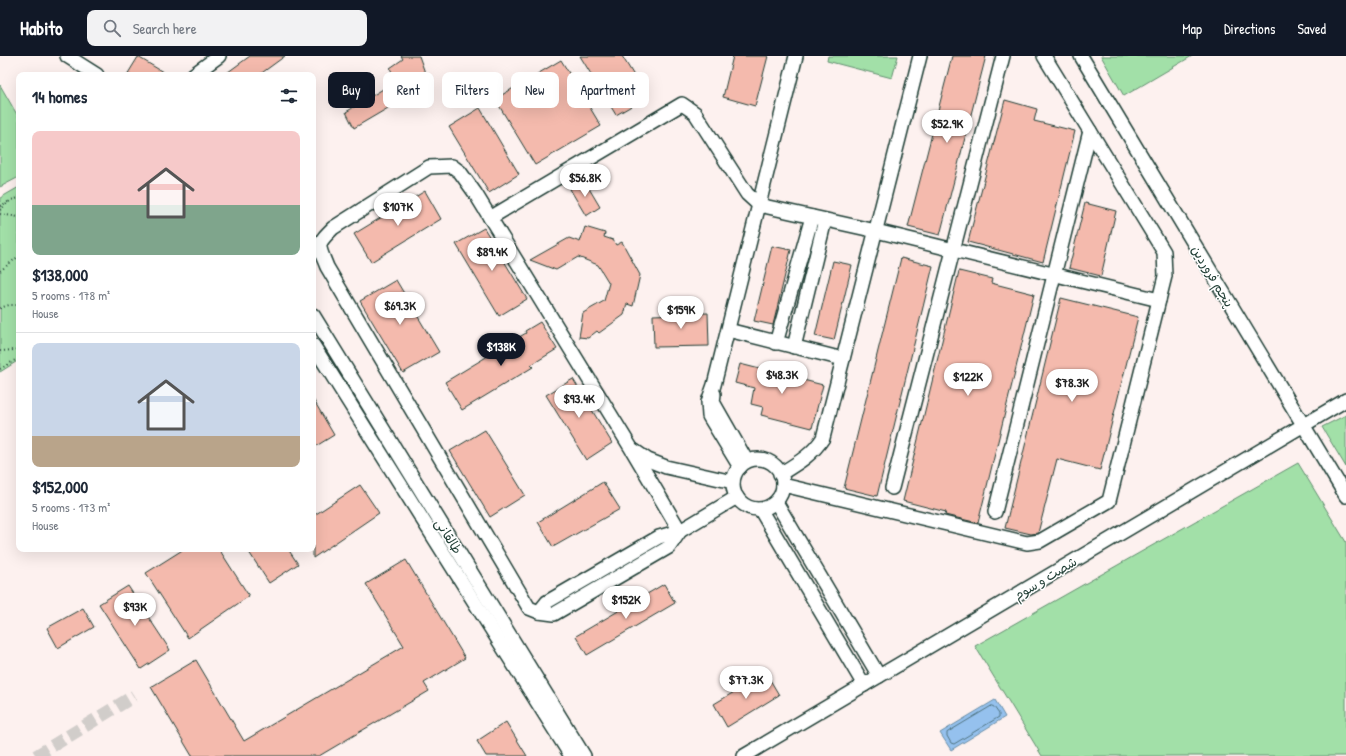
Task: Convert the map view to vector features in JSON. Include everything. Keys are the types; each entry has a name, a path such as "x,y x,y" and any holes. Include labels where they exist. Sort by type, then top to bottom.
{"street":[{"path":"67,56 92,72"},
{"path":"197,72 219,56"},
{"path":"744,464 713,402 714,384 796,56"},
{"path":"782,479 797,464 816,449 823,438 920,56"},
{"path":"892,488 1003,56"},
{"path":"782,479 1027,543 1040,542 1109,501 1165,276 1164,252 1044,56"},
{"name":"پنجم فروردین","path":"1081,56 1346,496"},
{"path":"490,218 682,104 695,113 747,194 759,205 876,231 1159,300"},
{"path":"995,512 1090,131"},
{"path":"680,531 631,448 490,218 460,172 452,166 429,167 333,228 321,240 319,246 327,267 530,608 539,612 548,602 659,537 680,531 737,497"},
{"path":"776,343 812,217"},
{"path":"794,347 825,220"},
{"name":"طالقانی","path":"316,320 584,756"},
{"path":"728,330 843,359"},
{"name":"طالقانی","path":"316,350 571,756"},
{"name":"شصت و سوم","path":"744,756 1346,400"},
{"path":"631,448 648,460 666,467 733,482"},
{"path":"755,459 772,463 778,469 782,479 782,493 776,502 765,508 749,508 737,497 734,490 733,482 735,474 744,464 755,459"},
{"path":"776,502 879,676"},
{"path":"760,509 864,685"}],"path":[{"path":"0,206 16,198"},
{"path":"0,210 11,200"},
{"path":"0,214 16,217"},
{"path":"0,271 16,258"},
{"path":"0,308 16,305"},
{"path":"0,351 16,349"},
{"path":"0,369 16,360"}],"green space":[{"path":"828,56 898,56 892,78 827,61"},
{"path":"1101,56 1192,56 1124,96"},
{"path":"0,85 16,113 16,179 0,187"},
{"path":"16,189 16,362 0,372 0,198"},
{"path":"1346,415 1346,467 1322,427"},
{"path":"1298,463 1346,542 1346,756 1042,756 975,646"}],"water":[{"path":"995,700 1005,717 951,750 940,733"}],"building":[{"path":"250,56 285,56 263,72 228,72"},
{"path":"401,56 419,56 425,72 392,72 390,68 403,59"},
{"path":"580,56 622,56 632,72 590,72"},
{"path":"733,56 768,56 755,106 723,97"},
{"path":"952,56 986,56 940,235 908,227"},
{"path":"138,57 163,72 129,72"},
{"path":"561,60 568,72 567,72 567,108 590,108 601,126 535,165 500,108 503,108 503,94 511,90 511,108 559,108 559,72 541,72"},
{"path":"383,89 383,108 388,108 354,128 346,112 352,108 375,108 375,94"},
{"path":"1005,100 1037,109 1034,121 1075,131 1043,262 968,242"},
{"path":"480,108 519,174 489,193 449,127"},
{"path":"612,108 628,108 616,115"},
{"path":"584,180 600,207 586,216 570,189"},
{"path":"425,191 441,219 371,262 354,234"},
{"path":"1085,203 1116,211 1101,276 1069,268"},
{"path":"585,227 605,233 604,237 613,240 616,245 622,242 640,275 633,306 627,304 624,315 599,333 597,331 588,338 579,337 583,313 604,301 609,283 598,265 578,257 556,270 530,260 569,238 580,242"},
{"path":"484,228 527,299 499,316 456,244"},
{"path":"772,246 791,250 773,325 754,321"},
{"path":"901,258 933,266 877,496 844,488"},
{"path":"833,261 852,265 834,340 815,336"},
{"path":"959,271 992,279 991,283 1034,294 978,523 945,515 946,512 903,501"},
{"path":"396,280 439,352 403,373 360,301"},
{"path":"1061,298 1138,317 1100,470 1057,459 1038,533 1031,534 1005,528"},
{"path":"708,313 709,346 654,347 653,315"},
{"path":"540,322 557,349 531,365 533,367 462,410 445,382 526,333 525,331"},
{"path":"740,364 823,385 812,428 761,415 763,407 751,404 754,388 735,383"},
{"path":"573,379 612,443 586,460 546,395"},
{"path":"316,404 334,435 316,446"},
{"path":"485,430 525,495 490,517 450,451"},
{"path":"603,482 620,509 553,547 538,522"},
{"path":"360,485 379,513 313,558 313,552 316,552 316,514"},
{"path":"179,552 221,552 249,596 188,638 146,573"},
{"path":"249,552 290,552 298,564 269,583"},
{"path":"406,560 465,658 424,683 429,691 319,756 192,756 151,687 196,660 244,741 404,646 366,584"},
{"path":"664,584 675,603 587,655 576,636"},
{"path":"128,586 170,650 141,669 99,604"},
{"path":"83,608 94,627 58,648 47,628"},
{"path":"766,673 779,695 727,727 714,704"},
{"path":"506,722 527,756 486,756 477,741"}],"tunnel":[{"path":"36,756 134,696"}]}
